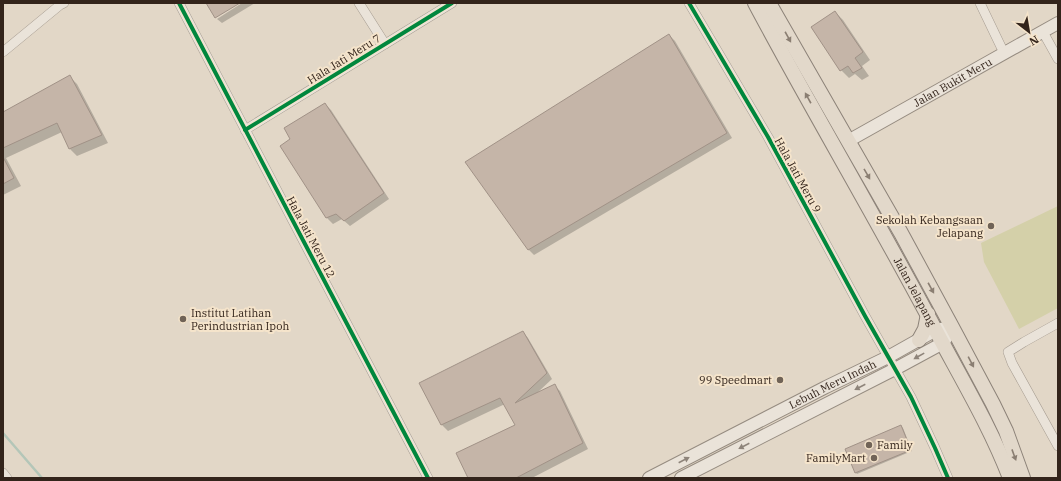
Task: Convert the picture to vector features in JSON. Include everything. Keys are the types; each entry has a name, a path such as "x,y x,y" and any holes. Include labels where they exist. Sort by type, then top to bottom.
{"main road":[{"name":"Jalan Jelapang","path":"754,3 928,314 977,406 999,451 1010,478"},
{"name":"Jalan Jelapang","path":"769,3 901,233 952,327 1006,431 1023,478"},
{"name":"Jalan Bukit Meru","path":"848,141 1058,23"},
{"path":"821,122 835,136 848,141 844,154 851,176"},
{"path":"919,340 925,329 928,314"},
{"name":"Lebuh Meru Indah","path":"649,478 826,387 888,357 936,330 952,327"},
{"path":"943,343 952,327"},
{"name":"Lebuh Meru Indah","path":"681,478 943,343"}],"street":[{"name":"Hala Jati Meru 12","path":"179,3 428,478"},
{"path":"359,3 385,44"},
{"name":"Hala Jati Meru 7","path":"245,130 452,3"},
{"name":"Hala Jati Meru 9","path":"689,3 768,137 895,369 917,410 948,478"},
{"path":"980,3 1004,54"},
{"path":"3,52 61,4"},
{"path":"1043,32 1058,59"},
{"path":"1058,323 1008,352 1012,363 1058,446"},
{"path":"3,473 7,478"}],"shaded area":[{"path":"1058,206 1058,308 1019,329 984,262 981,243"}],"building":[{"path":"206,3 240,3 215,18"},
{"path":"835,11 863,52 855,58 862,68 853,73 848,66 840,71 811,27"},
{"path":"669,34 727,133 528,250 465,162"},
{"path":"70,75 102,135 69,149 57,123 3,148 3,112"},
{"path":"325,103 384,193 344,221 336,214 326,218 280,146 290,139 284,128"},
{"path":"3,157 14,178 3,184"},
{"path":"523,331 547,373 515,403 555,384 583,443 516,478 468,478 456,453 515,425 500,398 441,425 419,383"},
{"path":"901,425 911,450 855,473 845,449"}],"waterway":[{"path":"3,433 42,478"}],"cycle path":[{"path":"179,3 428,478"},
{"path":"245,130 452,3"},
{"path":"689,3 768,137 865,316 911,397 948,478"}],"place":[{"name":"Sekolah Kebangsaan Jelapang","path":"991,226"},
{"name":"Institut Latihan Perindustrian Ipoh","path":"183,319"},
{"name":"99 Speedmart","path":"780,380"},
{"name":"Family","path":"869,445"},
{"name":"FamilyMart","path":"874,458"}]}
